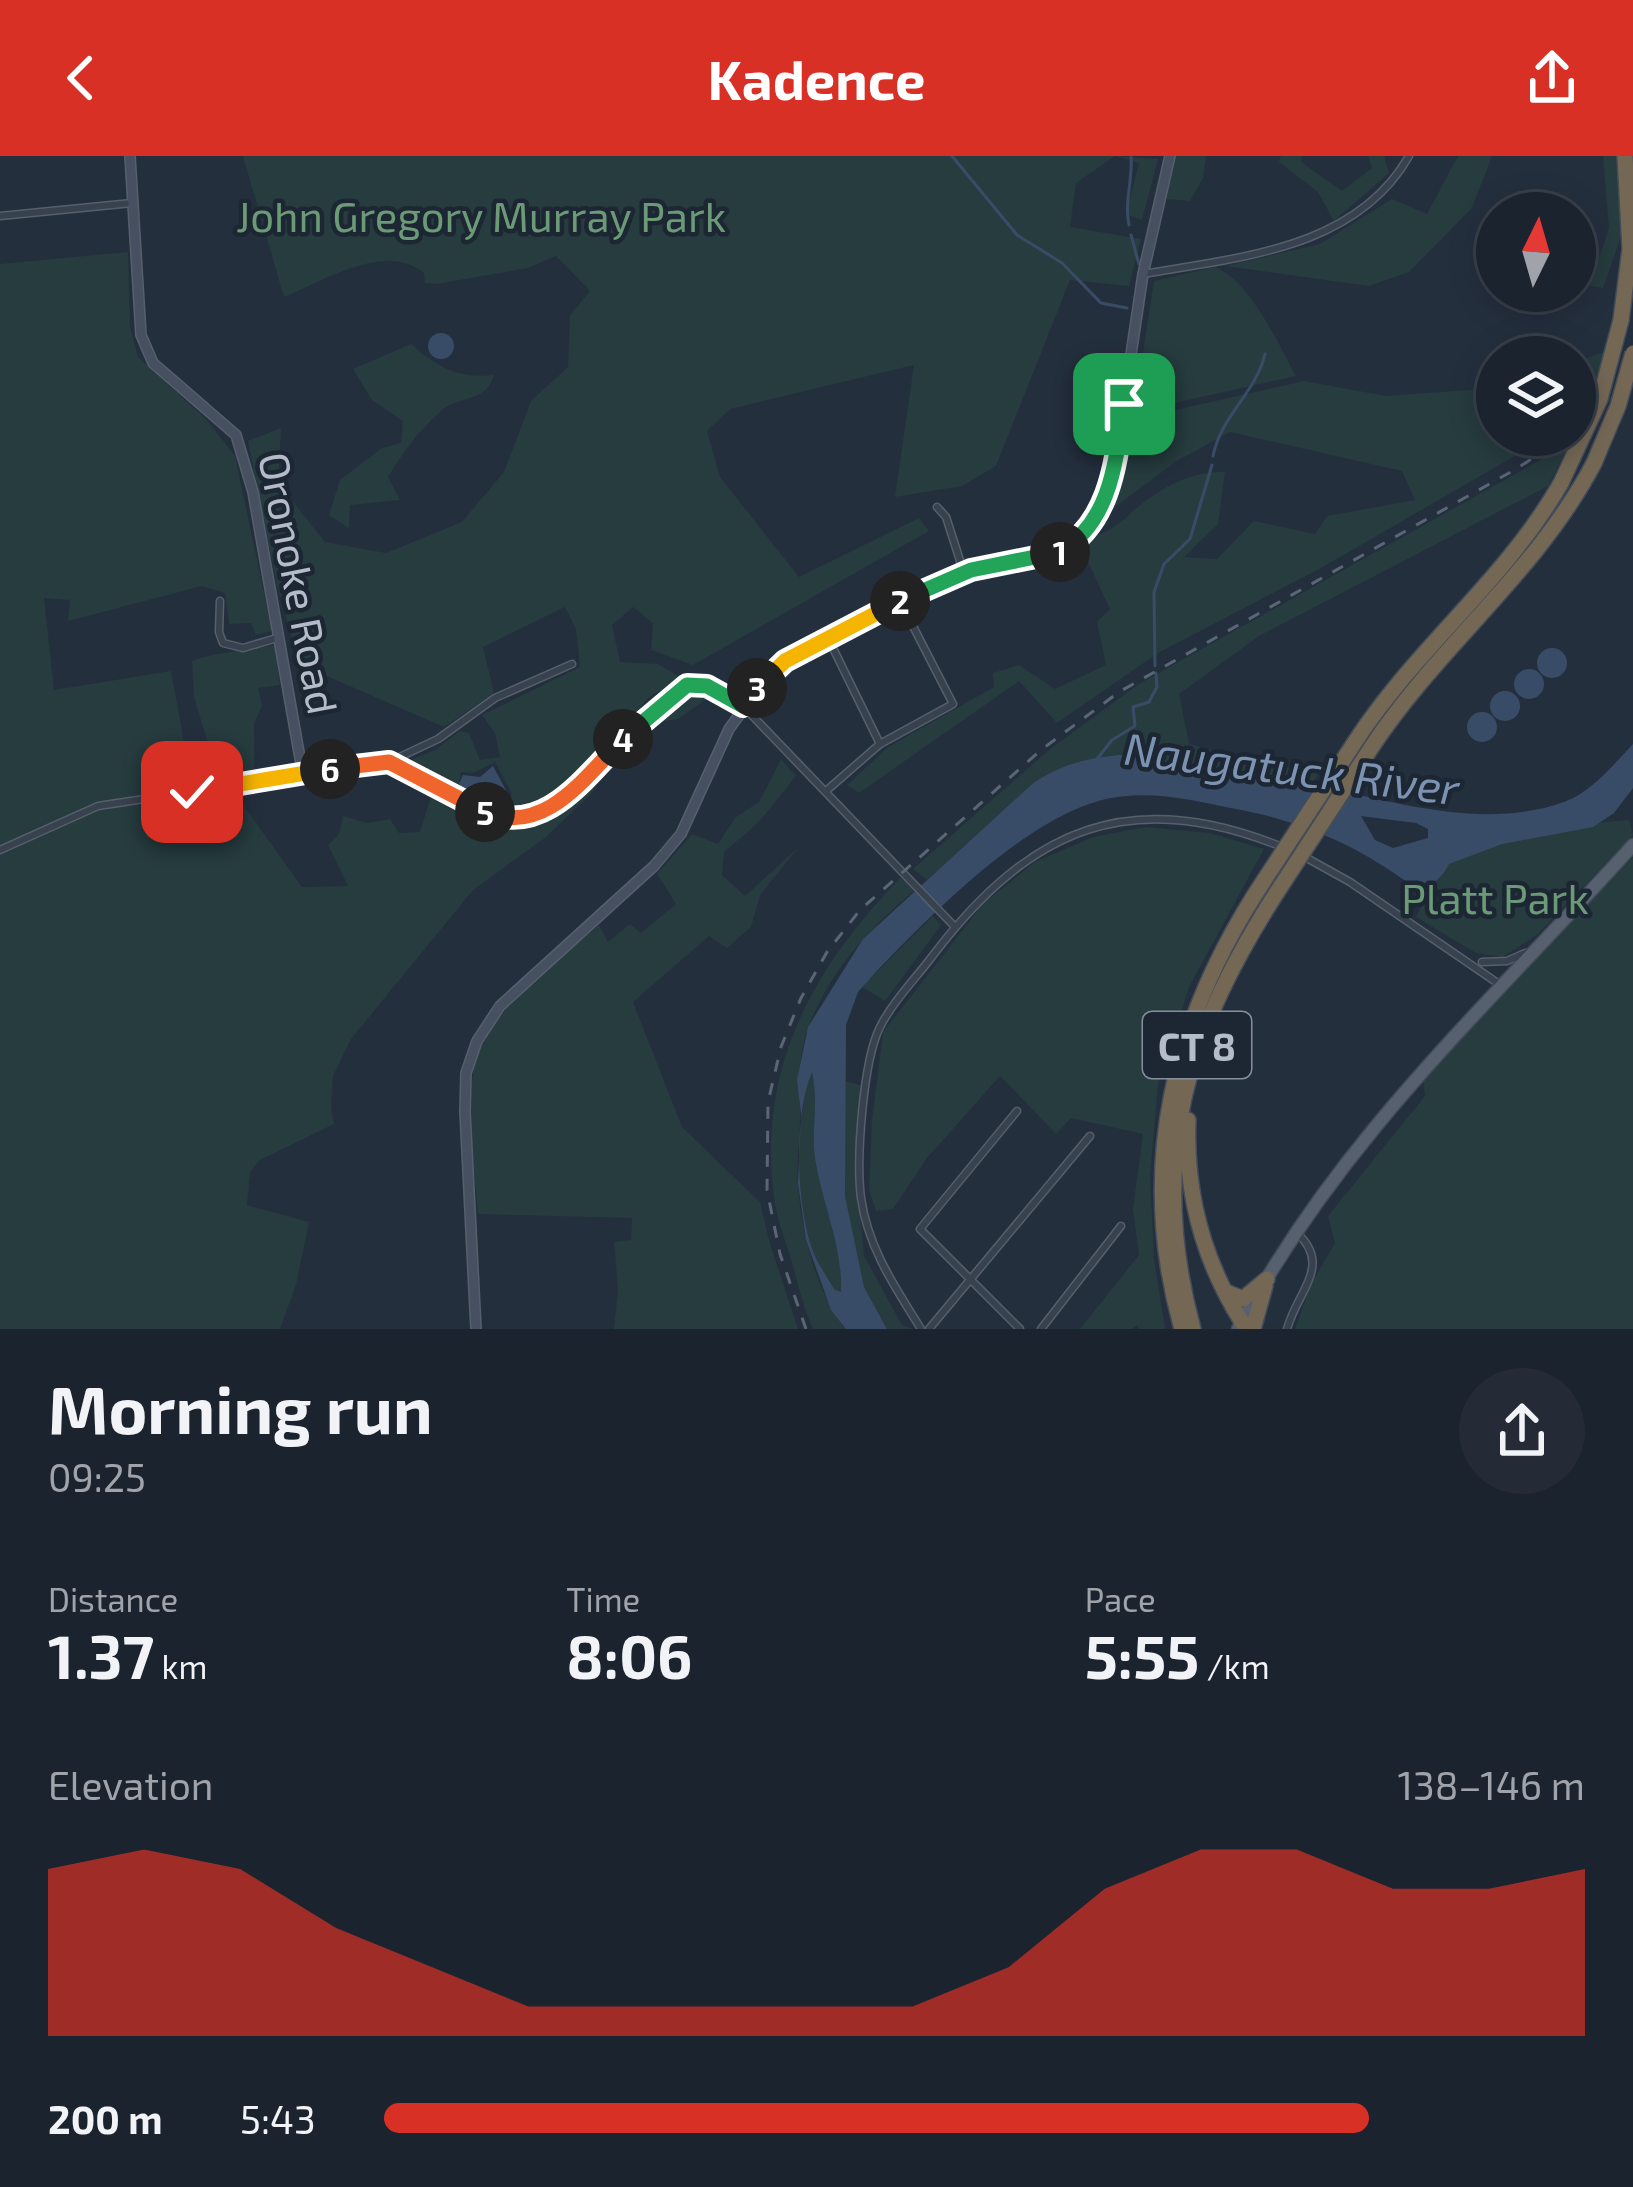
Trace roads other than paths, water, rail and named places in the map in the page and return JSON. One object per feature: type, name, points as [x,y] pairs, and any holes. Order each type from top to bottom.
[{"type":"highway","name":"CT 8","points":[[1193,1329],[1176,1243],[1174,1163],[1186,1083],[1220,987],[1405,673],[1525,538],[1561,483],[1600,399],[1621,320],[1630,249],[1625,156]]},
{"type":"highway","name":"CT 8","points":[[1182,1329],[1163,1224],[1164,1141],[1184,1039],[1215,962],[1264,879],[1363,745],[1540,548],[1594,463],[1633,353]]},
{"type":"highway","points":[[1220,987],[1195,1072],[1187,1135],[1194,1207],[1219,1280],[1244,1327]]},
{"type":"highway","points":[[1163,1224],[1172,1329]]},
{"type":"highway","points":[[1219,1280],[1230,1296],[1239,1299],[1254,1294],[1267,1280]]},
{"type":"highway","points":[[1244,1327],[1267,1280]]},
{"type":"main road","name":"Oronoke Road","points":[[130,156],[141,335],[153,363],[236,435],[253,492],[303,775]]},
{"type":"main road","points":[[476,1329],[466,1073],[477,1041],[500,1006],[654,866],[681,834],[743,706],[785,661],[964,573],[1055,554],[1093,525],[1116,455],[1143,274],[1170,156]]},
{"type":"main road","points":[[303,775],[370,761],[389,762],[494,816],[550,809],[569,796],[630,732],[693,683],[743,706]]},
{"type":"main road","points":[[1267,1280],[1305,1218],[1407,1085],[1633,845]]},
{"type":"street","points":[[1143,274],[1256,255],[1317,235],[1367,208],[1394,182],[1409,156]]},
{"type":"street","points":[[0,215],[132,203]]},
{"type":"street","points":[[937,507],[946,517],[964,573]]},
{"type":"street","points":[[220,601],[223,643],[243,649],[280,638]]},
{"type":"street","points":[[826,791],[880,744],[953,704],[900,601]]},
{"type":"street","points":[[829,640],[880,744]]},
{"type":"street","points":[[389,762],[438,739],[495,698],[572,664]]},
{"type":"street","points":[[743,706],[955,927]]},
{"type":"street","points":[[0,850],[98,806],[303,775]]},
{"type":"street","points":[[1090,1136],[925,1329],[885,1271],[866,1224],[860,1167],[867,1077],[882,1024],[955,927],[1002,878],[1049,845],[1109,824],[1181,818],[1227,827],[1295,852],[1350,882],[1476,969],[1507,981]]},
{"type":"street","points":[[1471,962],[1510,961],[1539,947]]},
{"type":"street","points":[[1482,962],[1507,981]]},
{"type":"street","points":[[1017,1111],[920,1229],[1020,1329]]},
{"type":"street","points":[[1040,1329],[1121,1226]]},
{"type":"street","points":[[1287,1329],[1315,1263],[1312,1247],[1296,1232]]},
{"type":"water","points":[[441,333],[454,346],[441,359],[428,346]]},
{"type":"water","points":[[1552,648],[1567,663],[1552,678],[1537,663]]},
{"type":"water","points":[[1529,669],[1544,684],[1529,699],[1514,684]]},
{"type":"water","points":[[1505,691],[1520,706],[1505,721],[1490,706]]},
{"type":"water","points":[[1482,712],[1497,727],[1482,742],[1467,727]]},
{"type":"water","points":[[1633,744],[1633,788],[1614,813],[1593,827],[1502,844],[1449,864],[1440,877],[1425,885],[1404,880],[1345,844],[1303,827],[1162,796],[1132,795],[1085,806],[1019,842],[954,895],[858,992],[846,1025],[845,1196],[864,1287],[887,1329],[846,1329],[831,1310],[806,1240],[798,1183],[799,1150],[809,1237],[834,1289],[841,1292],[839,1258],[815,1158],[812,1072],[800,1129],[797,1080],[808,1027],[863,939],[1032,784],[1074,764],[1120,755],[1279,778],[1433,810],[1499,814],[1574,797],[1593,785]],"holes":[[[1361,816],[1416,823],[1428,829],[1428,838],[1393,848],[1375,840]]]},
{"type":"water","points":[[493,766],[507,792],[487,807],[467,797],[459,784],[463,775],[480,777]]},
{"type":"waterway","points":[[952,156],[1017,235],[1062,263],[1101,303],[1127,308]]},
{"type":"waterway","points":[[1129,225],[1131,156]]},
{"type":"waterway","points":[[1131,235],[1139,264]]},
{"type":"waterway","points":[[1213,456],[1223,428],[1254,381],[1265,354]]},
{"type":"waterway","points":[[1155,666],[1154,592],[1164,564],[1190,539],[1212,465]]},
{"type":"waterway","name":"Naugatuck River","points":[[1097,759],[1112,740],[1135,726],[1133,707],[1149,702],[1157,687],[1156,673]]},
{"type":"railway","points":[[1596,413],[1633,381]]},
{"type":"railway","points":[[806,1329],[780,1254],[767,1190],[768,1102],[781,1047],[801,998],[827,952],[860,910],[1041,750],[1119,692],[1536,456]]},
{"type":"park label","name":"John Gregory Murray Park","points":[[481,215]]},
{"type":"park label","name":"Platt Park","points":[[1495,897]]}]
